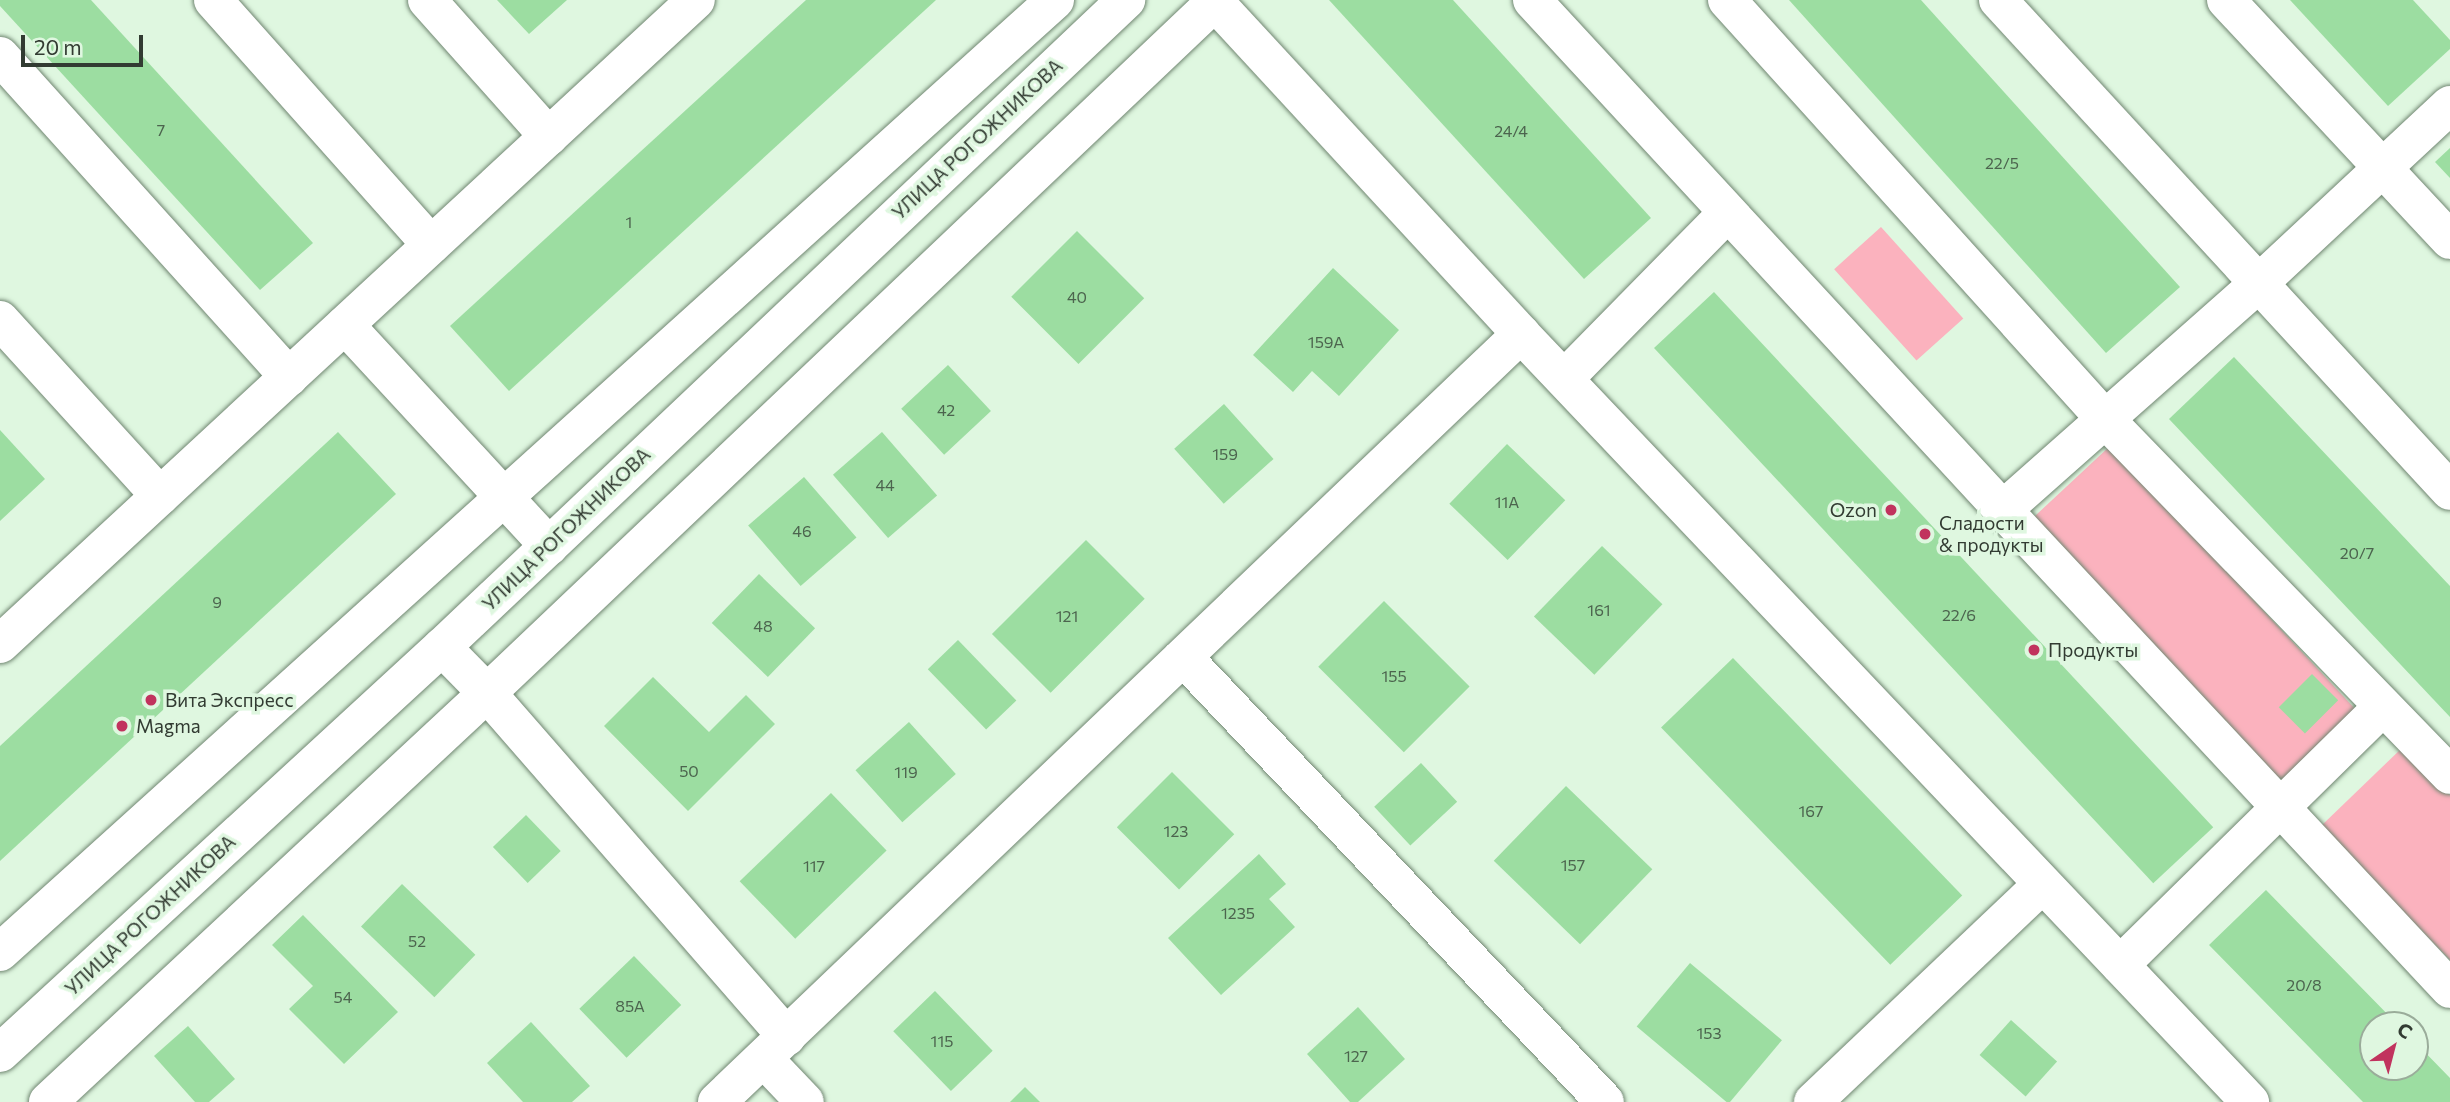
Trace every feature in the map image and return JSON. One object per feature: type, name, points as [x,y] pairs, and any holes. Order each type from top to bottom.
[{"type":"street","points":[[213,0],[431,245]]},
{"type":"street","points":[[427,0],[549,137]]},
{"type":"street","points":[[6,628],[160,496],[696,0]]},
{"type":"street","points":[[0,952],[1055,0]]},
{"type":"street","name":"УЛИЦА РОГОЖНИКОВА","points":[[0,1053],[442,647],[1126,0]]},
{"type":"street","points":[[1532,0],[2450,989]]},
{"type":"street","points":[[1727,0],[2106,420],[2450,775]]},
{"type":"street","points":[[1998,0],[2450,491]]},
{"type":"street","points":[[2225,0],[2450,240]]},
{"type":"street","points":[[48,1102],[487,693],[1214,1],[1521,334],[2250,1102]]},
{"type":"street","points":[[0,55],[289,377]]},
{"type":"street","points":[[2003,510],[2258,284],[2450,105]]},
{"type":"street","points":[[1565,378],[1727,213]]},
{"type":"street","points":[[0,320],[160,496]]},
{"type":"street","points":[[345,325],[549,546]]},
{"type":"street","points":[[717,1102],[1521,334]]},
{"type":"street","points":[[442,647],[487,693],[775,1048],[805,1102]]},
{"type":"street","points":[[1184,657],[1591,1097]]},
{"type":"street","points":[[2120,964],[2384,706]]},
{"type":"street","points":[[1813,1102],[2042,885]]},
{"type":"shaded area","points":[[1881,227],[1963,318],[1916,361],[1834,269]]},
{"type":"shaded area","points":[[2110,446],[2358,711],[2282,782],[2035,516]]},
{"type":"shaded area","points":[[2404,746],[2450,795],[2450,960],[2321,826]]},
{"type":"building","points":[[0,0],[91,0],[313,243],[260,290],[0,6]]},
{"type":"building","points":[[497,0],[567,0],[529,34]]},
{"type":"building","points":[[806,0],[936,0],[509,391],[450,326]]},
{"type":"building","points":[[1329,0],[1453,0],[1651,218],[1584,279]]},
{"type":"building","points":[[1789,0],[1921,0],[2180,287],[2106,353]]},
{"type":"building","points":[[2290,0],[2413,0],[2450,40],[2450,49],[2388,106]]},
{"type":"building","points":[[2450,148],[2450,178],[2435,162]]},
{"type":"building","points":[[1077,231],[1144,298],[1078,364],[1011,297]]},
{"type":"building","points":[[1333,268],[1399,330],[1339,396],[1312,371],[1293,392],[1253,355]]},
{"type":"building","points":[[1714,292],[2213,827],[2153,883],[1654,348]]},
{"type":"building","points":[[2234,357],[2450,586],[2450,717],[2169,419]]},
{"type":"building","points":[[948,365],[991,411],[944,455],[901,409]]},
{"type":"building","points":[[1224,404],[1274,459],[1224,504],[1174,449]]},
{"type":"building","points":[[0,430],[45,479],[0,521]]},
{"type":"building","points":[[338,432],[396,494],[0,861],[0,746]]},
{"type":"building","points":[[882,432],[937,495],[888,538],[833,475]]},
{"type":"building","points":[[1507,444],[1565,500],[1508,560],[1449,504]]},
{"type":"building","points":[[804,477],[856,537],[801,586],[748,526]]},
{"type":"building","points":[[1086,540],[1145,599],[1051,693],[992,634]]},
{"type":"building","points":[[1602,546],[1662,604],[1594,675],[1534,616]]},
{"type":"building","points":[[759,574],[815,628],[768,677],[712,623]]},
{"type":"building","points":[[1384,601],[1470,687],[1404,752],[1318,667]]},
{"type":"building","points":[[958,640],[1016,700],[986,730],[928,669]]},
{"type":"building","points":[[1733,658],[1962,895],[1890,965],[1661,727]]},
{"type":"building","points":[[2312,674],[2338,700],[2305,733],[2279,707]]},
{"type":"building","points":[[653,677],[709,732],[746,695],[775,724],[688,811],[604,726]]},
{"type":"building","points":[[909,722],[956,774],[902,822],[855,770]]},
{"type":"building","points":[[1421,763],[1457,802],[1410,845],[1374,807]]},
{"type":"building","points":[[1172,772],[1234,834],[1179,889],[1117,827]]},
{"type":"building","points":[[1566,786],[1652,869],[1580,944],[1494,861]]},
{"type":"building","points":[[831,793],[887,851],[795,939],[740,881]]},
{"type":"building","points":[[526,815],[561,851],[528,883],[493,847]]},
{"type":"building","points":[[1259,854],[1286,884],[1269,899],[1295,927],[1221,995],[1168,938]]},
{"type":"building","points":[[402,884],[475,955],[434,997],[361,926]]},
{"type":"building","points":[[2266,890],[2384,1011],[2359,1011],[2359,1081],[2429,1081],[2429,1056],[2450,1078],[2450,1102],[2363,1102],[2209,945]]},
{"type":"building","points":[[303,915],[398,1012],[344,1064],[289,1009],[313,986],[272,945]]},
{"type":"building","points":[[634,956],[681,1005],[627,1058],[579,1009]]},
{"type":"building","points":[[1690,963],[1782,1040],[1730,1102],[1727,1102],[1637,1027]]},
{"type":"building","points":[[935,991],[993,1051],[951,1091],[893,1031]]},
{"type":"building","points":[[1358,1007],[1405,1059],[1358,1102],[1350,1102],[1307,1054]]},
{"type":"building","points":[[2011,1020],[2057,1061],[2026,1096],[1980,1055]]},
{"type":"building","points":[[531,1022],[590,1086],[572,1102],[523,1102],[487,1063]]},
{"type":"building","points":[[188,1026],[235,1079],[209,1102],[195,1102],[154,1056]]},
{"type":"building","points":[[1025,1087],[1040,1102],[1010,1102]]},
{"type":"place","name":"Ozon","points":[[1891,510]]},
{"type":"place","name":"Сладости & продукты","points":[[1925,534]]},
{"type":"place","name":"Продукты","points":[[2034,650]]},
{"type":"place","name":"Вита Экспресс","points":[[151,700]]},
{"type":"place","name":"Magma","points":[[122,726]]}]
